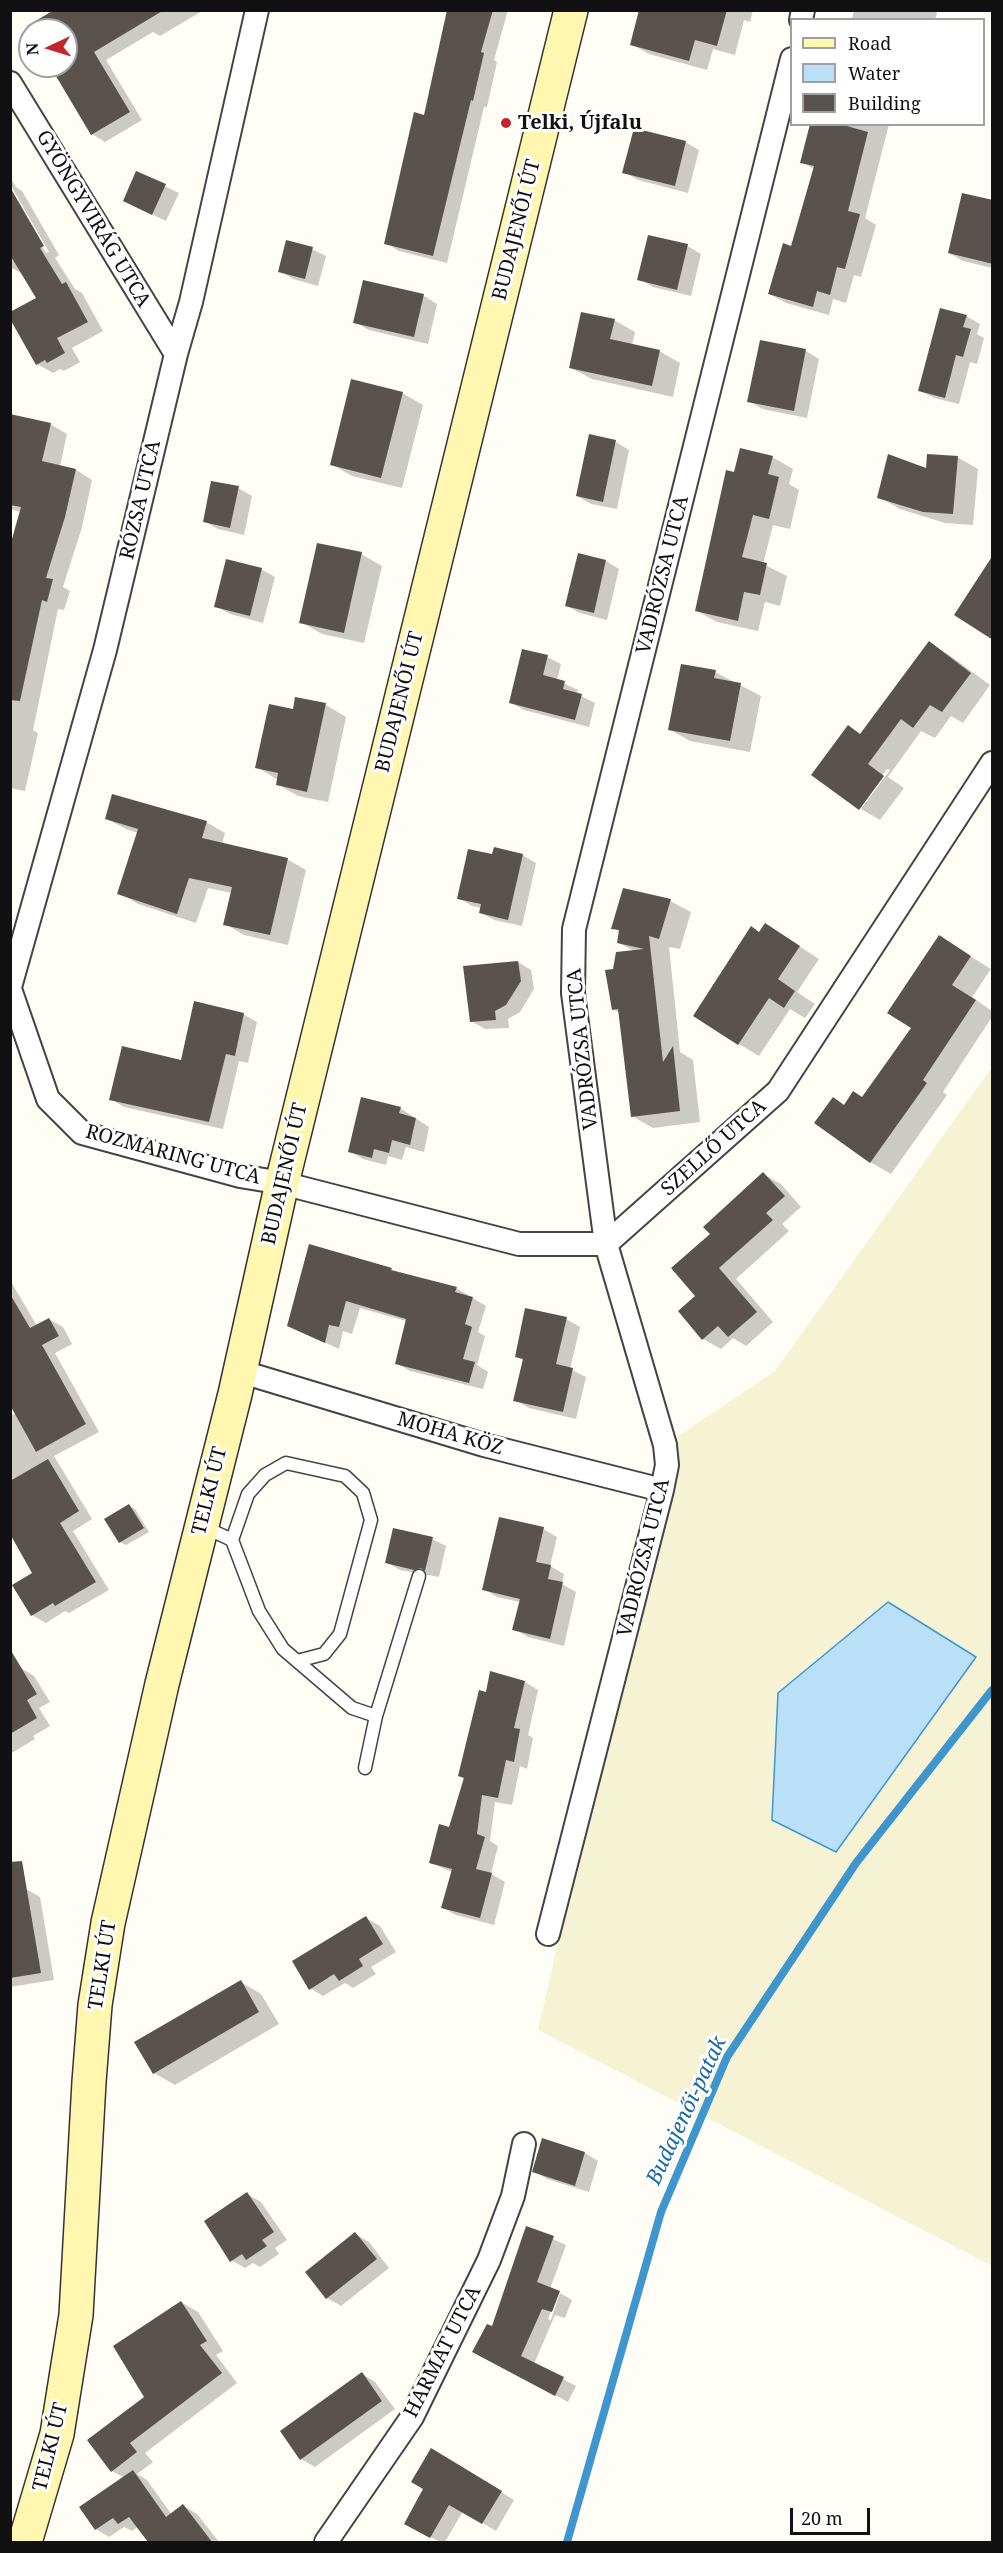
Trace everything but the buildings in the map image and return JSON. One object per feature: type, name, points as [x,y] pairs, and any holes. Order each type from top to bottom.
[{"type":"main road","name":"BUDAJENŐI ÚT","points":[[237,1383],[282,1183],[571,10]]},
{"type":"main road","name":"TELKI ÚT","points":[[26,2542],[57,2434],[76,2315],[95,2005],[108,1923],[201,1525],[237,1383]]},
{"type":"street","name":"RÓZSA UTCA","points":[[10,988],[105,650],[176,354],[191,302],[257,10]]},
{"type":"street","name":"VADRÓZSA UTCA","points":[[548,1934],[667,1465],[665,1445],[606,1244],[573,993],[574,929],[790,67]]},
{"type":"street","name":"GYÖNGYVIRÁG UTCA","points":[[10,83],[176,354]]},
{"type":"street","name":"SZELLŐ UTCA","points":[[606,1244],[778,1091],[993,763]]},
{"type":"street","name":"ROZMARING UTCA","points":[[10,988],[48,1099],[82,1133],[240,1176],[282,1183]]},
{"type":"street","points":[[282,1183],[519,1245],[606,1244]]},
{"type":"street","name":"MOHA KÖZ","points":[[237,1383],[662,1490]]},
{"type":"street","name":"HARMAT UTCA","points":[[326,2542],[412,2417],[489,2260],[513,2196],[524,2144]]},
{"type":"lane","points":[[297,1661],[324,1654],[340,1635],[371,1520],[363,1493],[345,1476],[286,1464],[265,1474],[248,1494],[232,1539],[259,1611],[283,1649],[297,1661],[352,1708],[376,1716]]},
{"type":"lane","points":[[201,1525],[232,1539]]},
{"type":"lane","points":[[365,1768],[376,1716],[419,1576]]},
{"type":"shaded area","points":[[992,1067],[992,2266],[538,2030],[662,1490],[665,1445],[775,1371]]},
{"type":"water","points":[[888,1602],[976,1657],[836,1852],[772,1820],[778,1693]]},
{"type":"waterway","name":"Budajenői-patak","points":[[567,2542],[661,2212],[727,2057],[856,1863],[992,1690]]},
{"type":"place","name":"Telki, Újfalu","points":[[506,123]]}]
